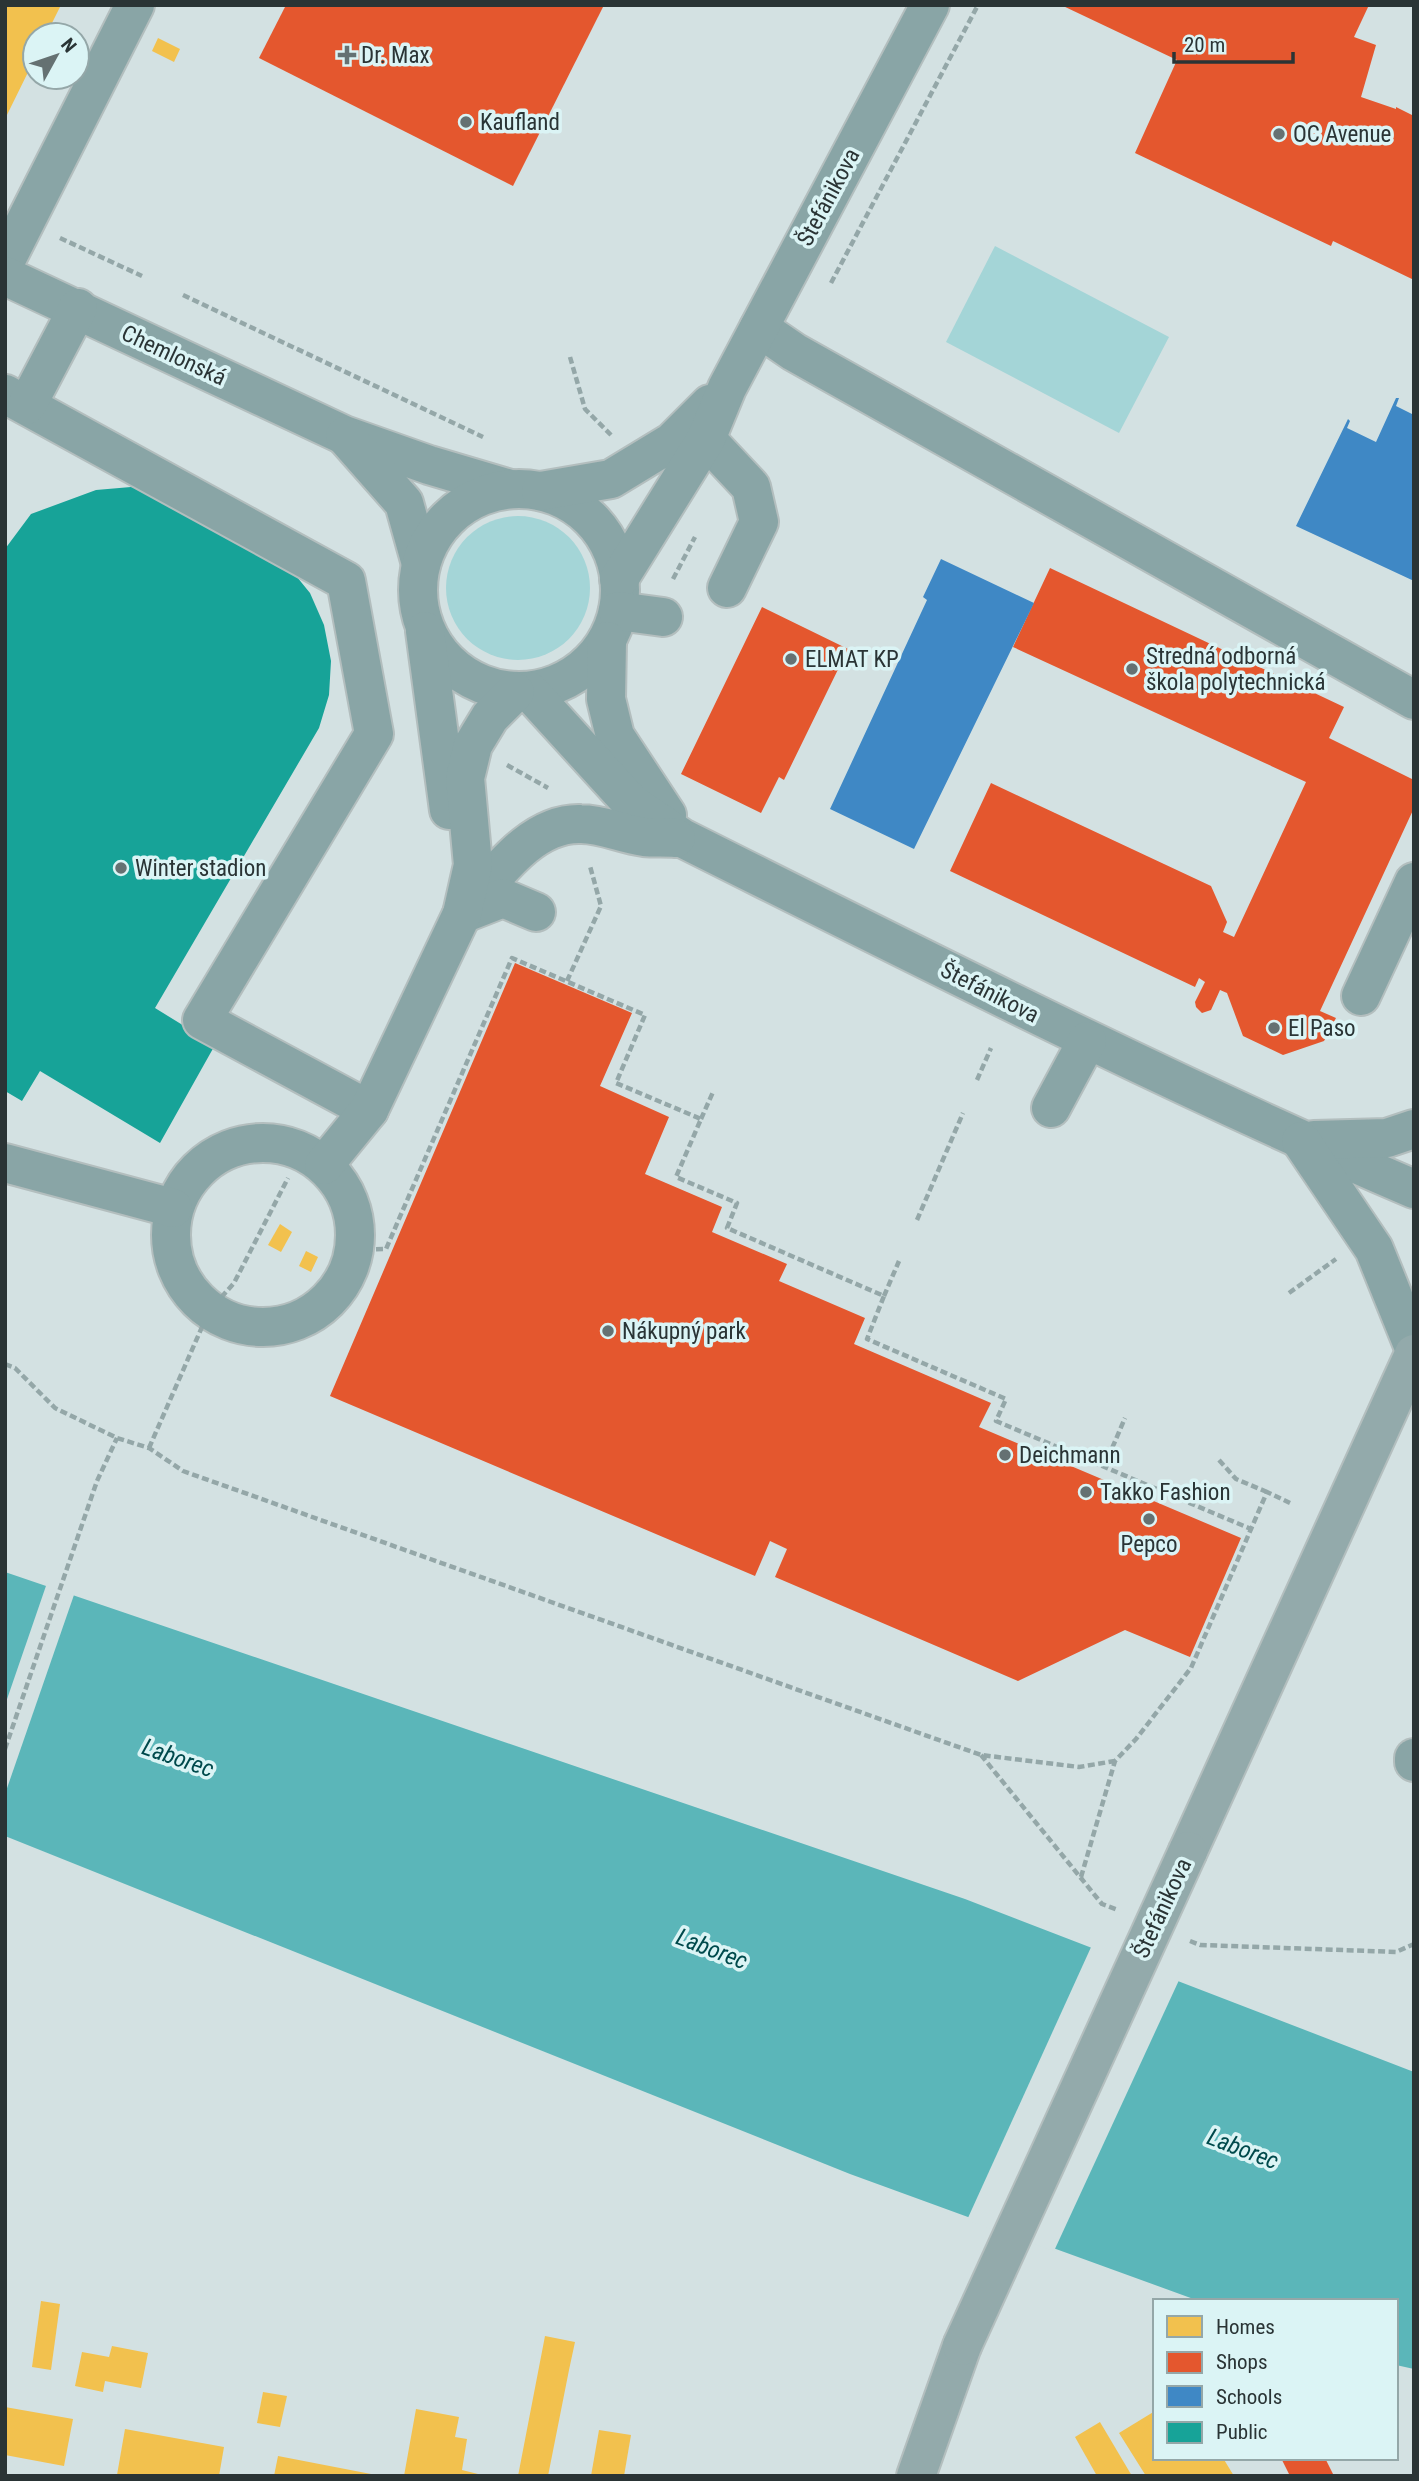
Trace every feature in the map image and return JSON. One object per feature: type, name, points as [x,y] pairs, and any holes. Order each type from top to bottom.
[{"type":"main road","name":"Štefánikova","points":[[916,2472],[962,2346],[1414,1354]]},
{"type":"street","points":[[5,262],[135,5]]},
{"type":"street","name":"Štefánikova","points":[[615,610],[706,439],[727,388],[930,5]]},
{"type":"street","name":"Chemlonská","points":[[5,276],[344,435],[429,465],[526,490]]},
{"type":"street","points":[[78,308],[16,399],[346,581],[374,734],[202,1020],[369,1110]]},
{"type":"street","points":[[759,328],[794,352],[1414,700]]},
{"type":"street","name":"Štefánikova","points":[[526,490],[611,479],[672,442],[727,388]]},
{"type":"street","name":"Chemlonská","points":[[344,435],[404,503],[421,564]]},
{"type":"street","points":[[706,439],[751,487],[759,522],[727,588]]},
{"type":"street","points":[[462,914],[425,628],[417,597],[421,564],[434,533],[454,511],[481,495],[526,490],[569,502],[593,521],[611,548],[615,610],[606,699],[615,736],[682,838]]},
{"type":"street","points":[[615,610],[663,617]]},
{"type":"street","points":[[425,628],[442,657],[468,678],[499,690],[522,692],[559,683],[586,666],[615,610]]},
{"type":"street","points":[[324,1165],[369,1110],[462,914],[473,866],[465,778],[473,745],[490,717],[522,692]]},
{"type":"street","name":"Štefánikova","points":[[522,692],[632,804],[682,838],[1087,1041],[1301,1141],[1414,1189]]},
{"type":"street","points":[[462,914],[525,845],[550,829],[578,823],[643,837],[682,838]]},
{"type":"street","points":[[1361,996],[1414,882]]},
{"type":"street","points":[[462,914],[503,898],[536,912]]},
{"type":"street","points":[[1051,1108],[1087,1041]]},
{"type":"street","points":[[1301,1141],[1387,1138],[1414,1129]]},
{"type":"street","points":[[1301,1141],[1374,1250],[1414,1348]]},
{"type":"street","points":[[250,1142],[276,1143],[302,1151],[324,1165],[344,1189],[355,1219],[355,1250],[344,1280],[325,1304],[299,1321],[268,1328],[237,1324],[209,1311],[187,1289],[173,1260],[170,1234],[173,1208],[185,1184],[202,1164],[224,1150],[250,1142]]},
{"type":"street","points":[[5,1163],[173,1208]]},
{"type":"path","points":[[26,222],[142,276]]},
{"type":"path","points":[[183,295],[493,441]]},
{"type":"path","points":[[570,357],[585,410],[620,444]]},
{"type":"path","points":[[506,764],[558,794]]},
{"type":"path","points":[[567,982],[601,906],[587,855]]},
{"type":"path","points":[[355,1250],[386,1249],[512,958],[645,1016],[616,1083],[701,1119]]},
{"type":"path","points":[[977,1080],[992,1048]]},
{"type":"path","points":[[713,1092],[676,1177],[737,1203],[727,1228],[884,1296]]},
{"type":"path","points":[[917,1220],[963,1113]]},
{"type":"path","points":[[1289,1293],[1339,1258]]},
{"type":"path","points":[[899,1261],[866,1339],[1006,1399],[996,1421],[1251,1530]]},
{"type":"path","points":[[5,1364],[15,1368],[55,1408],[117,1438],[149,1448],[183,1471],[981,1755],[1079,1767],[1115,1761]]},
{"type":"path","points":[[1104,1467],[1125,1418]]},
{"type":"path","points":[[5,1749],[97,1481],[117,1438]]},
{"type":"path","points":[[1219,1460],[1236,1479],[1290,1503]]},
{"type":"path","points":[[1081,1878],[1115,1761],[1136,1739],[1191,1668],[1268,1492]]},
{"type":"path","points":[[1396,1952],[1414,1944]]},
{"type":"shaded area","points":[[995,246],[1169,337],[1119,433],[946,342]]},
{"type":"shaded area","points":[[518,516],[546,521],[569,537],[585,560],[590,588],[585,616],[569,639],[546,655],[518,660],[490,655],[467,639],[451,616],[446,588],[451,560],[467,537],[490,521]]},
{"type":"water","name":"Laborec","points":[[5,1572],[965,1899],[1414,2072],[1414,2369],[1398,2365],[1398,2299],[1194,2299],[850,2174],[5,1836]]},
{"type":"pier","points":[[47,1583],[75,1592],[5,1794],[5,1705]]},
{"type":"pier","points":[[1092,1945],[1180,1978],[1054,2251],[967,2220]]},
{"type":"building: Homes","points":[[5,5],[61,5],[53,21],[21,21],[21,86],[5,119]]},
{"type":"building: Homes","points":[[158,38],[180,49],[174,62],[152,51]]},
{"type":"building: Homes","points":[[280,1224],[292,1232],[281,1252],[268,1245]]},
{"type":"building: Homes","points":[[306,1251],[318,1257],[311,1272],[299,1266]]},
{"type":"building: Homes","points":[[41,2301],[60,2304],[51,2370],[32,2367]]},
{"type":"building: Homes","points":[[545,2336],[575,2342],[548,2476],[518,2476]]},
{"type":"building: Homes","points":[[112,2346],[148,2353],[141,2388],[105,2381],[103,2392],[75,2386],[82,2352],[109,2357]]},
{"type":"building: Homes","points":[[263,2392],[287,2396],[280,2427],[257,2423]]},
{"type":"building: Homes","points":[[5,2407],[73,2419],[64,2466],[5,2455]]},
{"type":"building: Homes","points":[[416,2409],[459,2417],[455,2437],[467,2439],[462,2470],[486,2476],[404,2476]]},
{"type":"building: Homes","points":[[1153,2412],[1153,2460],[1224,2460],[1234,2476],[1146,2476],[1119,2433]]},
{"type":"building: Homes","points":[[1100,2422],[1132,2476],[1097,2476],[1075,2437]]},
{"type":"building: Homes","points":[[125,2429],[224,2447],[219,2476],[117,2475]]},
{"type":"building: Homes","points":[[599,2430],[631,2435],[624,2476],[591,2476]]},
{"type":"building: Homes","points":[[278,2456],[371,2474],[274,2476]]},
{"type":"building: Shops","name":"Kaufland","points":[[286,5],[604,5],[513,186],[259,58]]},
{"type":"building: Shops","name":"OC Avenue","points":[[1061,5],[1369,5],[1354,37],[1376,45],[1361,97],[1396,107],[1414,116],[1414,280],[1333,241],[1331,246],[1135,153],[1177,60]]},
{"type":"building: Shops","points":[[1050,568],[1344,707],[1329,738],[1414,780],[1414,808],[1320,1011],[1336,1018],[1324,1041],[1283,1055],[1243,1036],[1227,993],[1220,990],[1211,1010],[1202,1013],[1195,1002],[1205,982],[1199,978],[1195,987],[950,871],[991,783],[1211,886],[1227,922],[1223,932],[1234,937],[1306,782],[1013,647]]},
{"type":"building: Shops","points":[[762,607],[848,649],[784,780],[779,777],[761,813],[681,774]]},
{"type":"building: Shops","name":"Nákupný park","points":[[515,963],[632,1013],[600,1086],[669,1117],[645,1174],[722,1207],[712,1232],[787,1264],[779,1281],[865,1318],[854,1344],[991,1403],[979,1427],[1241,1538],[1190,1657],[1125,1630],[1018,1681],[775,1577],[787,1549],[770,1541],[755,1576],[330,1396]]},
{"type":"building: Shops","points":[[1282,2460],[1326,2460],[1334,2476],[1290,2476]]},
{"type":"building: Schools","points":[[1396,398],[1399,398],[1396,406],[1414,415],[1414,581],[1296,526],[1348,419],[1350,421],[1347,428],[1376,442]]},
{"type":"building: Schools","points":[[941,559],[1034,603],[914,849],[830,809],[927,600],[923,597]]},
{"type":"building: Public","name":"Winter stadion","points":[[131,487],[165,493],[288,566],[310,593],[324,625],[331,661],[329,695],[319,728],[155,1008],[215,1045],[160,1143],[40,1071],[22,1101],[5,1091],[5,549],[31,514],[96,490]]},
{"type":"place","name":"Dr. Max","points":[[347,55]]},
{"type":"place","name":"Kaufland","points":[[466,122]]},
{"type":"place","name":"OC Avenue","points":[[1279,134]]},
{"type":"place","name":"ELMAT KP","points":[[791,659]]},
{"type":"place","name":"Stredná odborná škola polytechnická","points":[[1132,669]]},
{"type":"place","name":"Winter stadion","points":[[121,868]]},
{"type":"place","name":"El Paso","points":[[1274,1028]]},
{"type":"place","name":"Nákupný park","points":[[608,1331]]},
{"type":"place","name":"Deichmann","points":[[1005,1455]]},
{"type":"place","name":"Takko Fashion","points":[[1086,1492]]},
{"type":"place","name":"Pepco","points":[[1149,1519]]}]
